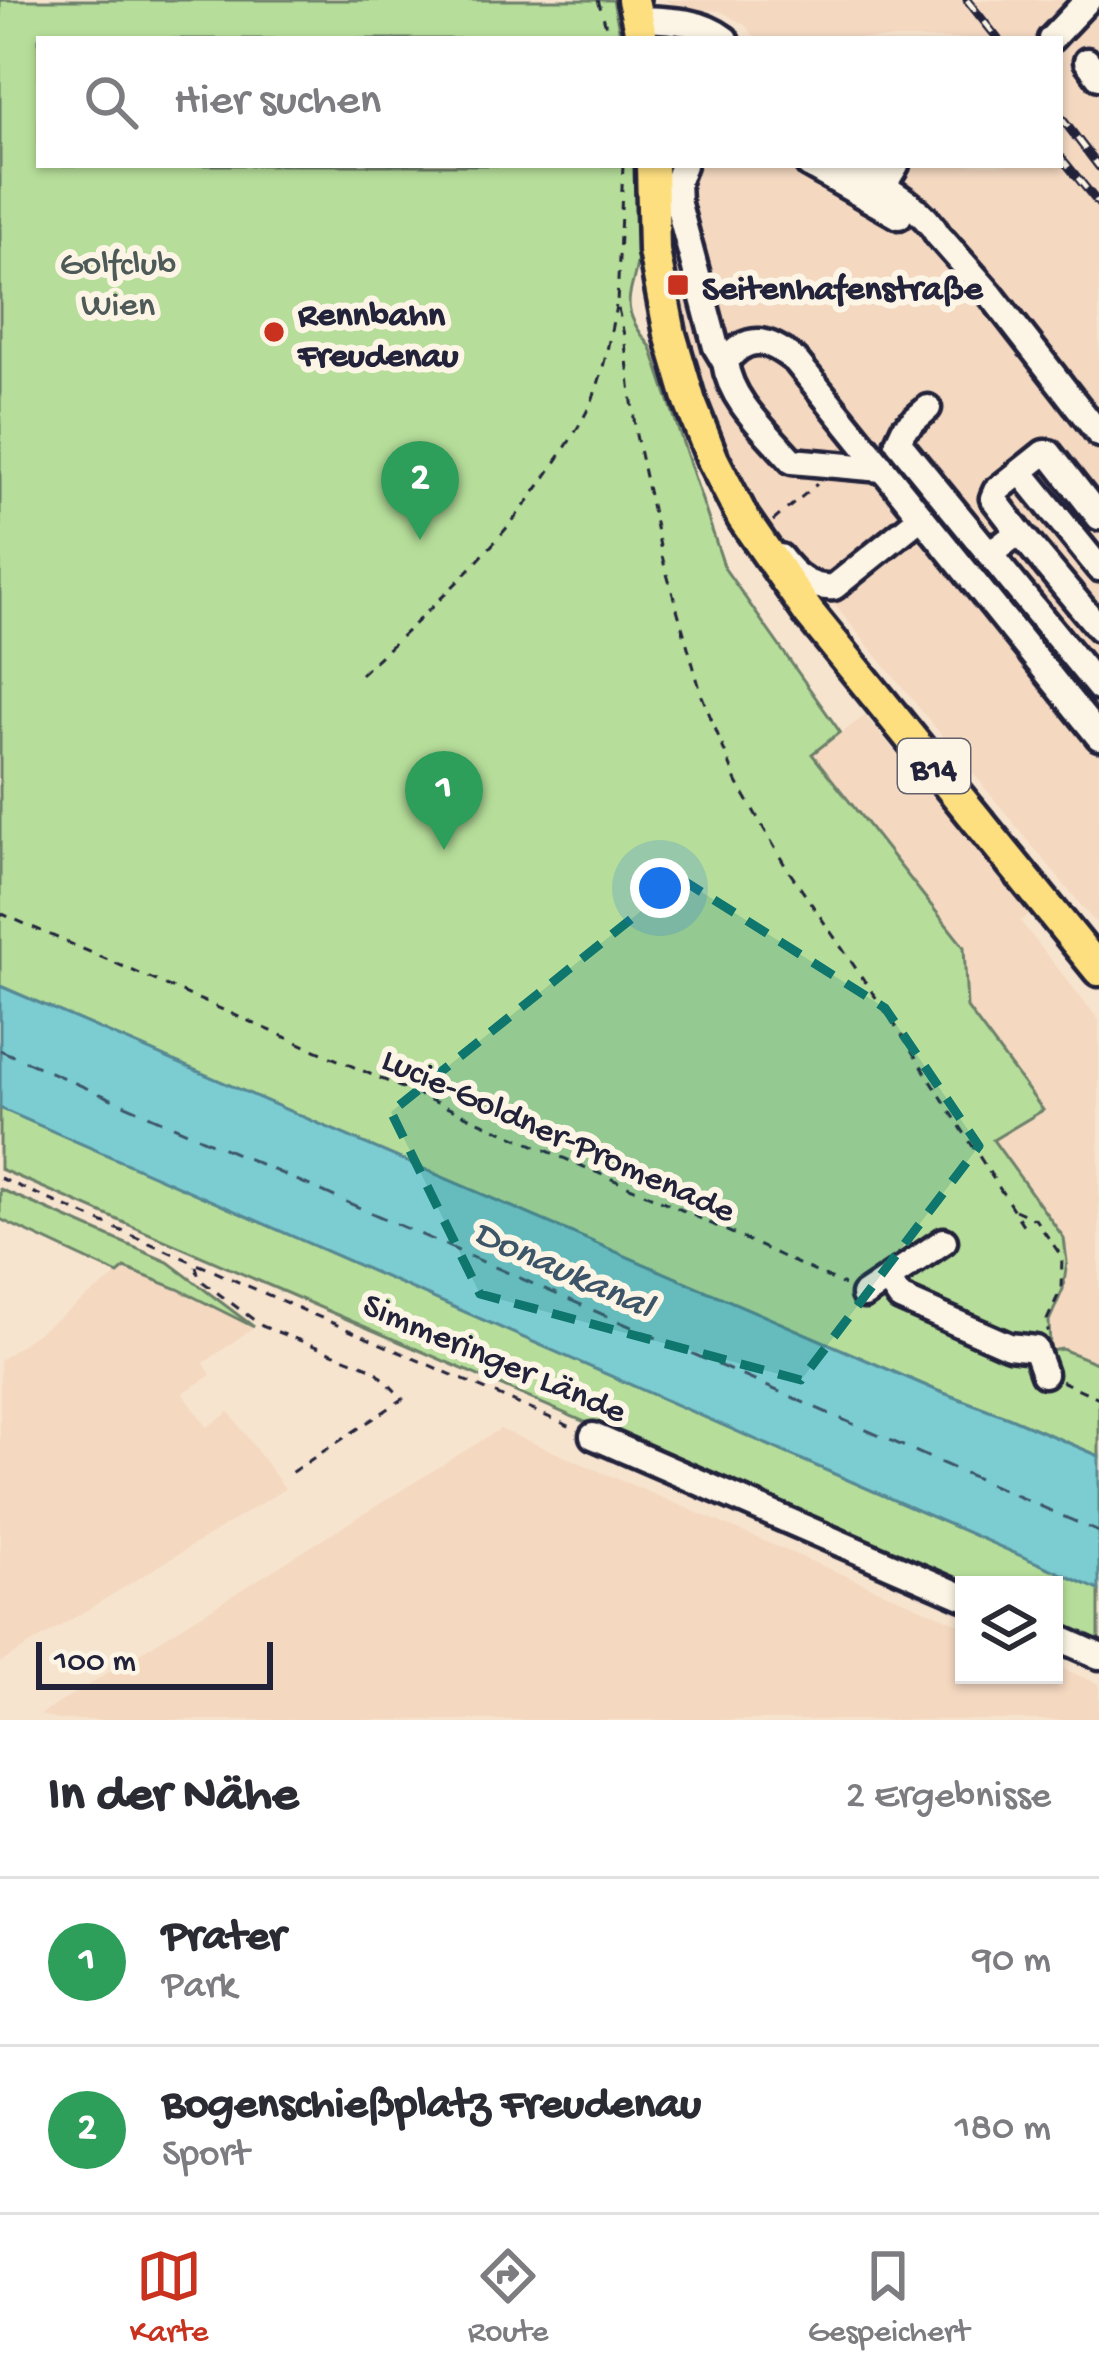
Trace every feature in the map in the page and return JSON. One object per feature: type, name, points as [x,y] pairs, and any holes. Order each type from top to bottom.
[{"type":"main road","name":"B14","points":[[652,168],[654,251],[670,334],[690,402],[729,493],[809,613],[1099,970]]},
{"type":"lane","points":[[1054,36],[1088,0]]},
{"type":"lane","points":[[638,19],[694,24],[721,36]]},
{"type":"lane","points":[[682,168],[678,204],[716,347],[741,402],[792,461],[882,469]]},
{"type":"lane","points":[[814,168],[938,235]]},
{"type":"lane","points":[[852,168],[932,223],[1099,434]]},
{"type":"lane","points":[[882,188],[894,168]]},
{"type":"lane","points":[[725,362],[735,348],[763,341],[796,361],[1099,737]]},
{"type":"lane","points":[[928,408],[898,442],[1099,688]]},
{"type":"lane","points":[[1099,517],[1049,453],[993,498],[1099,628]]},
{"type":"lane","points":[[1021,472],[1099,568]]},
{"type":"lane","points":[[729,493],[789,569],[817,589],[834,587],[921,518]]},
{"type":"lane","points":[[990,554],[1019,532]]},
{"type":"lane","points":[[864,1295],[944,1240]]},
{"type":"lane","points":[[888,1280],[900,1298],[1009,1346],[1035,1348],[1044,1374]]},
{"type":"lane","name":"Simmeringer Lände","points":[[593,1436],[955,1594]]},
{"type":"lane","points":[[1063,1640],[1099,1656]]},
{"type":"path","points":[[598,0],[609,36]]},
{"type":"path","points":[[361,674],[479,562],[523,511],[589,406],[602,372],[616,304],[623,168]]},
{"type":"path","points":[[616,304],[636,435],[663,560],[702,696],[737,782],[786,867],[899,1031],[1025,1228]]},
{"type":"path","points":[[767,526],[839,465]]},
{"type":"path","name":"Lucie-Goldner-Promenade","points":[[0,913],[660,1200],[864,1295]]},
{"type":"path","name":"Simmeringer Lände","points":[[0,1178],[593,1436]]},
{"type":"path","points":[[1013,1209],[1035,1220],[1062,1257],[1060,1289],[1047,1320],[1048,1338]]},
{"type":"path","points":[[196,1264],[199,1279],[262,1326],[374,1369],[403,1399],[286,1476]]},
{"type":"path","points":[[1044,1374],[1099,1398]]},
{"type":"highlighted area","points":[[681,879],[885,1008],[979,1146],[801,1380],[480,1294],[391,1112]]},
{"type":"shaded area","points":[[665,0],[1099,0],[1099,927],[752,499],[714,416],[694,356],[677,286],[668,200],[670,168],[1063,168],[1063,36],[754,36],[745,25],[720,11],[676,6]]},
{"type":"shaded area","points":[[865,716],[1032,913],[1020,921],[1099,1020],[1099,1364],[1062,1349],[1050,1353],[1049,1321],[1063,1289],[1067,1263],[1064,1239],[992,1139],[1042,1109],[967,1008],[964,947],[812,754]]},
{"type":"shaded area","points":[[125,1267],[254,1327],[204,1363],[211,1375],[183,1393],[207,1427],[229,1412],[285,1489],[0,1663],[0,1360]]},
{"type":"shaded area","points":[[500,1429],[955,1622],[955,1684],[1063,1684],[1063,1669],[1099,1684],[1099,1720],[58,1720],[40,1715]]},
{"type":"green space","name":"Golfclub Wien","points":[[0,0],[613,0],[620,36],[36,36],[36,168],[637,168],[640,240],[630,309],[651,347],[725,569],[840,732],[812,754],[964,947],[967,1008],[1043,1110],[993,1140],[1064,1238],[1067,1262],[1063,1289],[1049,1321],[1050,1351],[1062,1349],[1099,1364],[1099,1456],[938,1391],[0,986]]},
{"type":"green space","points":[[0,1108],[1099,1590],[1099,1644],[1063,1629],[1063,1576],[955,1576],[955,1582],[0,1169]]},
{"type":"green space","points":[[0,1189],[168,1262],[254,1327],[178,1289],[125,1268],[118,1274],[0,1219]]},
{"type":"water","name":"Donaukanal","points":[[0,986],[1099,1456],[1099,1590],[0,1108]]},
{"type":"ferry route","points":[[0,1050],[1099,1532]]},
{"type":"railway","points":[[967,0],[996,36]]},
{"type":"railway","points":[[1063,120],[1099,167]]},
{"type":"railway","points":[[1063,160],[1099,204]]},
{"type":"place","name":"Seitenhafenstraße","points":[[678,285]]},
{"type":"place","name":"Rennbahn Freudenau","points":[[274,332]]},
{"type":"place","name":"Bogenschießplatz Freudenau","points":[[420,540]]},
{"type":"place","name":"Prater","points":[[444,850]]}]
